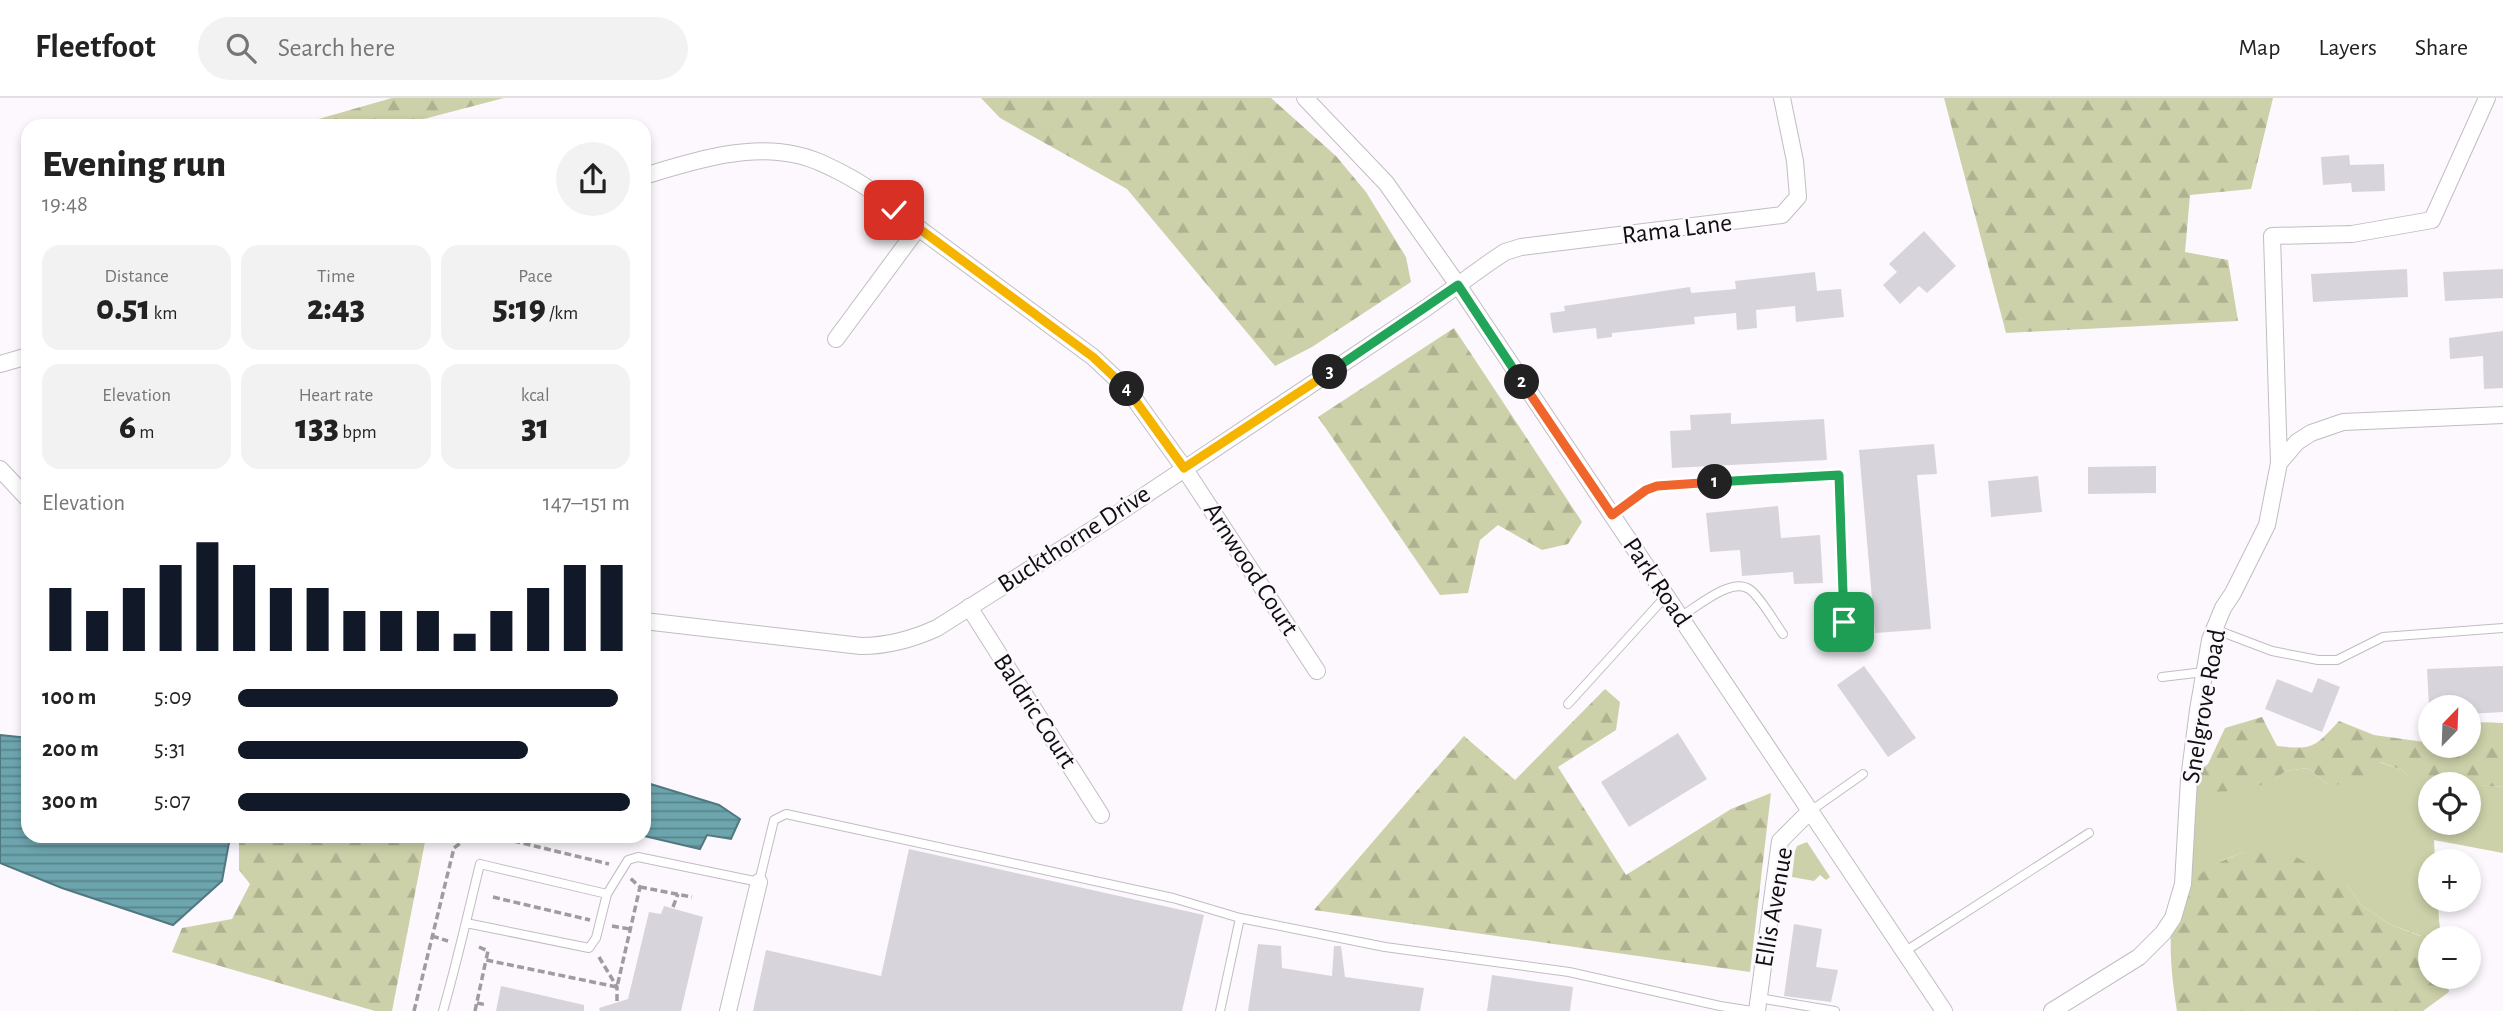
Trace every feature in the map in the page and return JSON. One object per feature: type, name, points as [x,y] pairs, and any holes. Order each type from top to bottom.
[{"type":"street","name":"Park Road","points":[[1305,98],[1387,183],[1809,811],[1835,845],[1944,1011]]},
{"type":"street","name":"Rama Lane","points":[[1458,285],[1489,261],[1521,247],[1783,215],[1798,197],[1795,161],[1783,98]]},
{"type":"street","name":"Snelgrove Road","points":[[2052,1011],[2139,957],[2164,933],[2173,918],[2183,884],[2189,779],[2204,673],[2214,629],[2267,525],[2279,463],[2272,236],[2352,234],[2432,220],[2487,98]]},
{"type":"street","name":"Arnwood Court","points":[[651,174],[738,153],[766,151],[796,154],[825,164],[883,197],[894,210],[1106,368],[1128,390],[1184,468],[1317,671]]},
{"type":"street","points":[[836,339],[918,228]]},
{"type":"street","name":"Buckthorne Drive","points":[[651,622],[861,646],[879,646],[919,636],[1117,514],[1458,285]]},
{"type":"street","points":[[0,364],[21,358]]},
{"type":"street","points":[[2279,463],[2297,442],[2311,433],[2343,422],[2503,415]]},
{"type":"street","points":[[0,469],[21,492]]},
{"type":"street","name":"Baldric Court","points":[[968,607],[1101,815]]},
{"type":"street","name":"Ellis Avenue","points":[[1755,1007],[1780,841],[1809,811]]},
{"type":"street","points":[[728,1011],[759,882]]},
{"type":"lane","points":[[1612,515],[1646,490],[1657,486],[1839,475],[1844,622]]},
{"type":"lane","points":[[1681,617],[1724,589],[1738,585],[1751,590],[1783,634]]},
{"type":"lane","points":[[1568,704],[1666,596]]},
{"type":"lane","points":[[2214,629],[2272,651],[2318,660],[2337,660],[2383,637],[2503,628]]},
{"type":"lane","points":[[2162,677],[2204,673]]},
{"type":"lane","points":[[1809,811],[1863,774]]},
{"type":"lane","points":[[466,923],[589,948],[596,938],[607,894],[628,860],[638,857],[759,882],[774,820],[786,814],[1173,898],[1240,918],[1385,947],[1569,972],[1720,1006],[1835,1011]]},
{"type":"lane","points":[[1905,952],[2089,833]]},
{"type":"lane","points":[[443,1011],[463,944],[480,864],[607,894]]},
{"type":"lane","points":[[1220,1011],[1240,918]]},
{"type":"path","points":[[414,1011],[454,848],[460,843]]},
{"type":"path","points":[[522,843],[609,864]]},
{"type":"path","points":[[640,887],[692,897]]},
{"type":"path","points":[[673,908],[678,894]]},
{"type":"path","points":[[494,897],[593,921]]},
{"type":"path","points":[[612,926],[630,929]]},
{"type":"path","points":[[432,936],[450,941]]},
{"type":"path","points":[[479,947],[488,951],[486,960]]},
{"type":"path","points":[[599,957],[617,987],[617,1002]]},
{"type":"path","points":[[477,1003],[487,1005]]},
{"type":"green space","points":[[392,98],[504,98],[424,119],[318,119]]},
{"type":"green space","points":[[981,98],[1271,98],[1336,156],[1366,192],[1406,257],[1411,282],[1312,347],[1275,366],[1127,189],[1000,118]]},
{"type":"green space","points":[[1944,98],[2273,98],[2251,189],[2190,195],[2185,252],[2228,260],[2238,321],[2006,333]]},
{"type":"green space","points":[[1454,328],[1582,522],[1568,544],[1542,550],[1498,525],[1480,540],[1468,593],[1440,595],[1318,417]]},
{"type":"green space","points":[[1605,689],[1620,702],[1616,730],[1558,767],[1626,875],[1731,809],[1771,793],[1750,972],[1314,910],[1464,736],[1515,780]]},
{"type":"green space","points":[[2262,717],[2277,746],[2298,748],[2318,742],[2339,721],[2374,735],[2418,741],[2418,758],[2482,758],[2482,722],[2503,723],[2503,787],[2481,785],[2481,772],[2418,772],[2418,785],[2402,770],[2380,762],[2361,785],[2327,784],[2308,768],[2286,771],[2249,790],[2211,792],[2196,773],[2208,764],[2225,728]]},
{"type":"green space","points":[[2379,762],[2402,770],[2418,785],[2418,835],[2481,835],[2481,785],[2503,787],[2503,853],[2434,840],[2434,849],[2418,849],[2418,912],[2439,912],[2439,920],[2432,926],[2418,926],[2418,935],[2389,924],[2361,905],[2348,886],[2244,852],[2223,860],[2201,874],[2181,893],[2196,773],[2275,779],[2286,771],[2308,768],[2327,784]]},
{"type":"green space","points":[[1807,842],[1830,877],[1826,880],[1820,875],[1814,881],[1792,877],[1797,846]]},
{"type":"green space","points":[[239,843],[425,843],[392,1011],[375,1011],[172,952],[182,928],[232,919],[250,884],[239,870]]},
{"type":"green space","points":[[2244,852],[2289,853],[2348,886],[2361,905],[2389,924],[2418,935],[2418,989],[2449,989],[2449,992],[2423,1011],[2177,1011],[2171,951],[2172,919],[2181,893],[2201,873]]},
{"type":"water","points":[[0,735],[21,737],[21,843],[229,843],[222,881],[173,925],[62,888],[0,863]]},
{"type":"water","points":[[651,784],[719,805],[740,819],[731,839],[707,835],[700,849],[651,838]]},
{"type":"building","points":[[2349,155],[2350,165],[2384,164],[2385,191],[2352,192],[2351,183],[2323,185],[2321,157]]},
{"type":"building","points":[[1924,231],[1956,266],[1927,293],[1919,286],[1900,304],[1883,285],[1897,272],[1889,264]]},
{"type":"building","points":[[2407,269],[2408,297],[2313,302],[2311,274]]},
{"type":"building","points":[[2503,269],[2503,298],[2445,301],[2443,272]]},
{"type":"building","points":[[1815,272],[1817,291],[1841,289],[1844,317],[1796,322],[1795,306],[1756,310],[1757,328],[1737,330],[1736,313],[1694,317],[1695,324],[1612,333],[1612,337],[1597,339],[1596,328],[1553,333],[1550,313],[1565,311],[1564,306],[1690,287],[1691,293],[1736,289],[1735,281]]},
{"type":"building","points":[[2503,331],[2503,388],[2484,389],[2483,356],[2450,359],[2449,338]]},
{"type":"building","points":[[1731,413],[1731,424],[1824,419],[1827,460],[1672,468],[1670,431],[1691,430],[1690,415]]},
{"type":"building","points":[[1934,444],[1937,474],[1917,475],[1931,629],[1875,633],[1859,450]]},
{"type":"building","points":[[2156,466],[2156,493],[2088,494],[2088,467]]},
{"type":"building","points":[[2038,476],[2042,512],[1991,517],[1988,481]]},
{"type":"building","points":[[1778,506],[1781,538],[1820,535],[1823,583],[1794,584],[1793,572],[1742,576],[1740,550],[1710,552],[1706,513]]},
{"type":"building","points":[[1864,666],[1916,738],[1888,757],[1837,685]]},
{"type":"building","points":[[2503,666],[2503,712],[2482,713],[2482,695],[2428,695],[2427,669]]},
{"type":"building","points":[[2318,678],[2340,687],[2322,732],[2265,709],[2277,679],[2312,693]]},
{"type":"building","points":[[1678,733],[1707,779],[1629,827],[1601,782]]},
{"type":"building","points":[[909,849],[1204,915],[1182,1011],[753,1011],[766,950],[881,976]]},
{"type":"building","points":[[664,906],[703,917],[681,1011],[600,1011],[599,1008],[628,999],[649,912],[661,914]]},
{"type":"building","points":[[1794,924],[1822,929],[1816,967],[1838,970],[1831,1002],[1784,996]]},
{"type":"building","points":[[1258,944],[1281,946],[1282,968],[1332,976],[1334,946],[1341,946],[1345,977],[1424,988],[1420,1011],[1248,1011]]},
{"type":"building","points":[[1492,975],[1573,987],[1570,1011],[1487,1011]]},
{"type":"building","points":[[501,986],[584,1005],[584,1011],[496,1011]]},
{"type":"route","points":[[894,210],[1106,368],[1128,390],[1184,468],[1458,285],[1612,515],[1646,490],[1657,486],[1839,475],[1844,622]]}]
